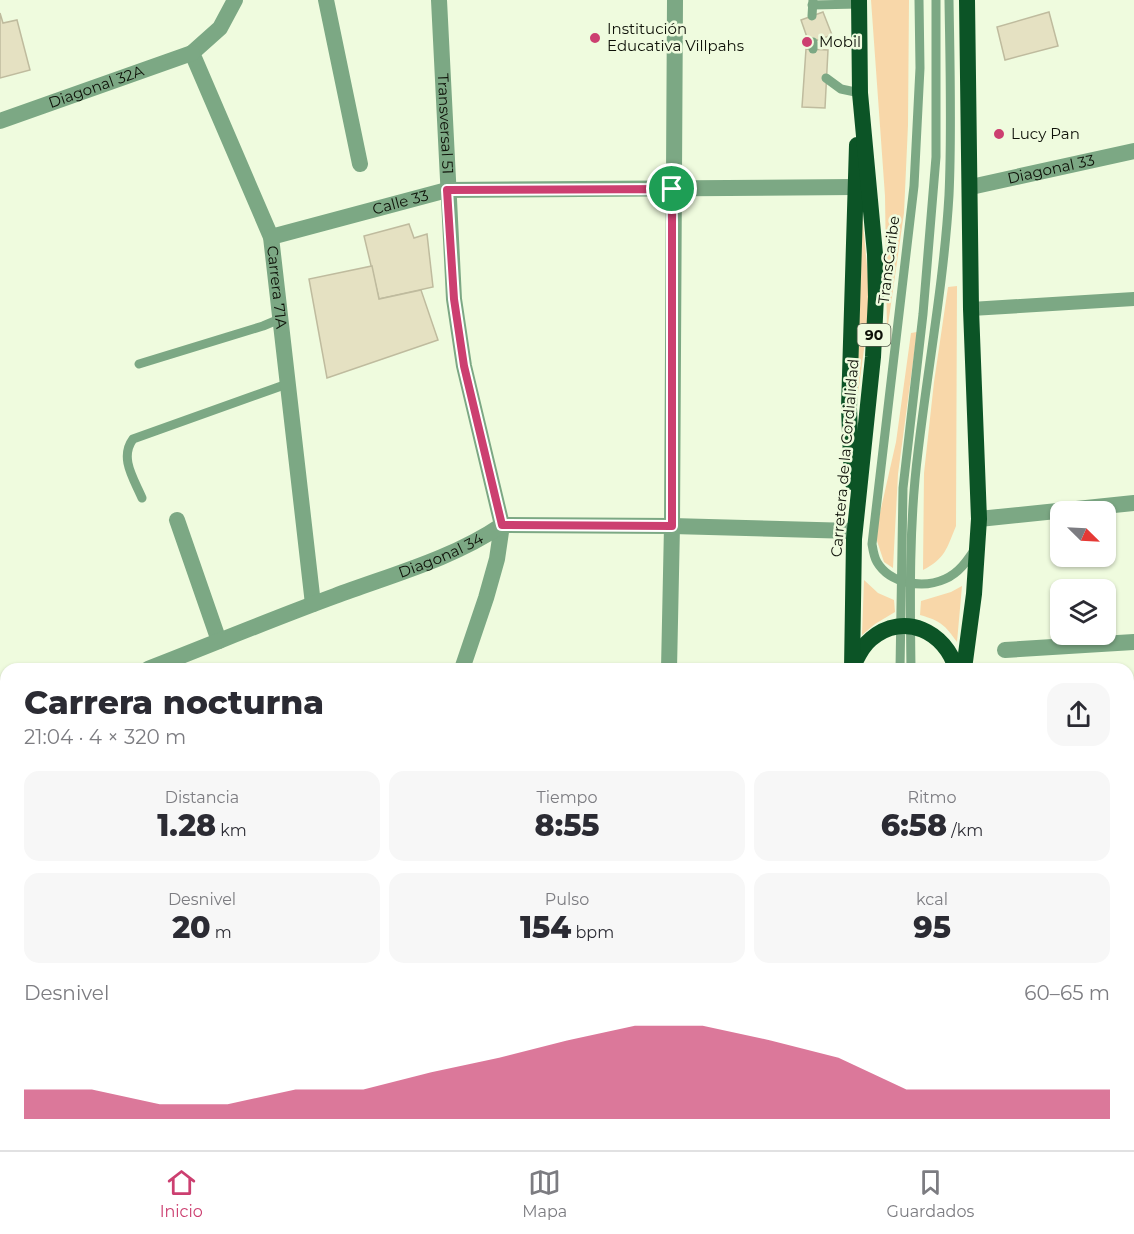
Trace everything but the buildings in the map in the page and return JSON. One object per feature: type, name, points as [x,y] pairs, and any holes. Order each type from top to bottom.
[{"type":"highway","points":[[965,663],[974,594],[979,519],[971,309],[967,0]]},
{"type":"highway","name":"Carretera de la Cordialidad","points":[[852,663],[854,535],[873,357],[876,297],[875,254],[860,93],[859,2]]},
{"type":"highway","points":[[854,535],[849,408],[854,187],[860,93]]},
{"type":"highway","points":[[855,663],[860,650],[871,638],[885,630],[906,626],[927,631],[942,641],[954,663]]},
{"type":"street","points":[[192,53],[220,28],[235,0]]},
{"type":"street","points":[[326,0],[360,164]]},
{"type":"street","name":"Transversal 51","points":[[439,0],[454,299],[464,366],[502,525],[497,559],[464,663]]},
{"type":"street","points":[[669,663],[675,0]]},
{"type":"street","name":"Diagonal 32A","points":[[0,121],[192,53]]},
{"type":"street","name":"Carrera 71A","points":[[192,53],[272,237],[313,604]]},
{"type":"street","name":"Diagonal 33","points":[[970,187],[1134,151]]},
{"type":"street","name":"Calle 33","points":[[272,237],[447,190],[854,187]]},
{"type":"street","points":[[971,309],[1134,298]]},
{"type":"street","points":[[979,519],[1134,503]]},
{"type":"street","points":[[177,520],[219,641]]},
{"type":"street","points":[[502,525],[672,526],[854,535]]},
{"type":"street","name":"Diagonal 34","points":[[163,663],[443,556],[483,538],[502,525]]},
{"type":"street","points":[[1005,650],[1134,642]]},
{"type":"lane","name":"TransCaribe","points":[[907,582],[881,567],[876,560],[872,544],[914,186],[920,68],[919,0]]},
{"type":"lane","points":[[901,663],[906,626],[907,582],[903,488],[923,314],[936,156],[936,0]]},
{"type":"lane","points":[[907,582],[918,453],[937,324],[949,196],[951,127],[949,0]]},
{"type":"lane","points":[[812,16],[812,3],[859,2]]},
{"type":"lane","points":[[826,78],[841,88],[860,93]]},
{"type":"lane","points":[[139,364],[282,318]]},
{"type":"lane","points":[[142,498],[126,457],[127,449],[133,439],[287,384]]},
{"type":"lane","points":[[907,582],[927,584],[946,579],[963,567],[975,549],[979,519]]},
{"type":"lane","points":[[906,626],[910,663]]},
{"type":"shaded area","points":[[871,0],[909,0],[908,125],[904,213],[887,332],[885,196]]},
{"type":"shaded area","points":[[862,213],[868,277],[868,320],[857,401]]},
{"type":"shaded area","points":[[957,286],[956,526],[941,557],[923,570],[924,473],[934,382],[948,287]]},
{"type":"shaded area","points":[[917,332],[898,474],[893,568],[884,562],[875,535],[896,442],[911,333]]},
{"type":"shaded area","points":[[864,580],[878,593],[894,600],[895,612],[862,635]]},
{"type":"shaded area","points":[[962,586],[957,642],[942,624],[920,615],[921,601],[951,592]]},
{"type":"place","name":"Institución Educativa Villpahs","points":[[595,38]]},
{"type":"place","name":"Mobil","points":[[807,42]]},
{"type":"place","name":"Lucy Pan","points":[[999,134]]},
{"type":"route","points":[[672,189],[672,526],[502,525],[464,366],[454,299],[447,190],[672,189]]}]
